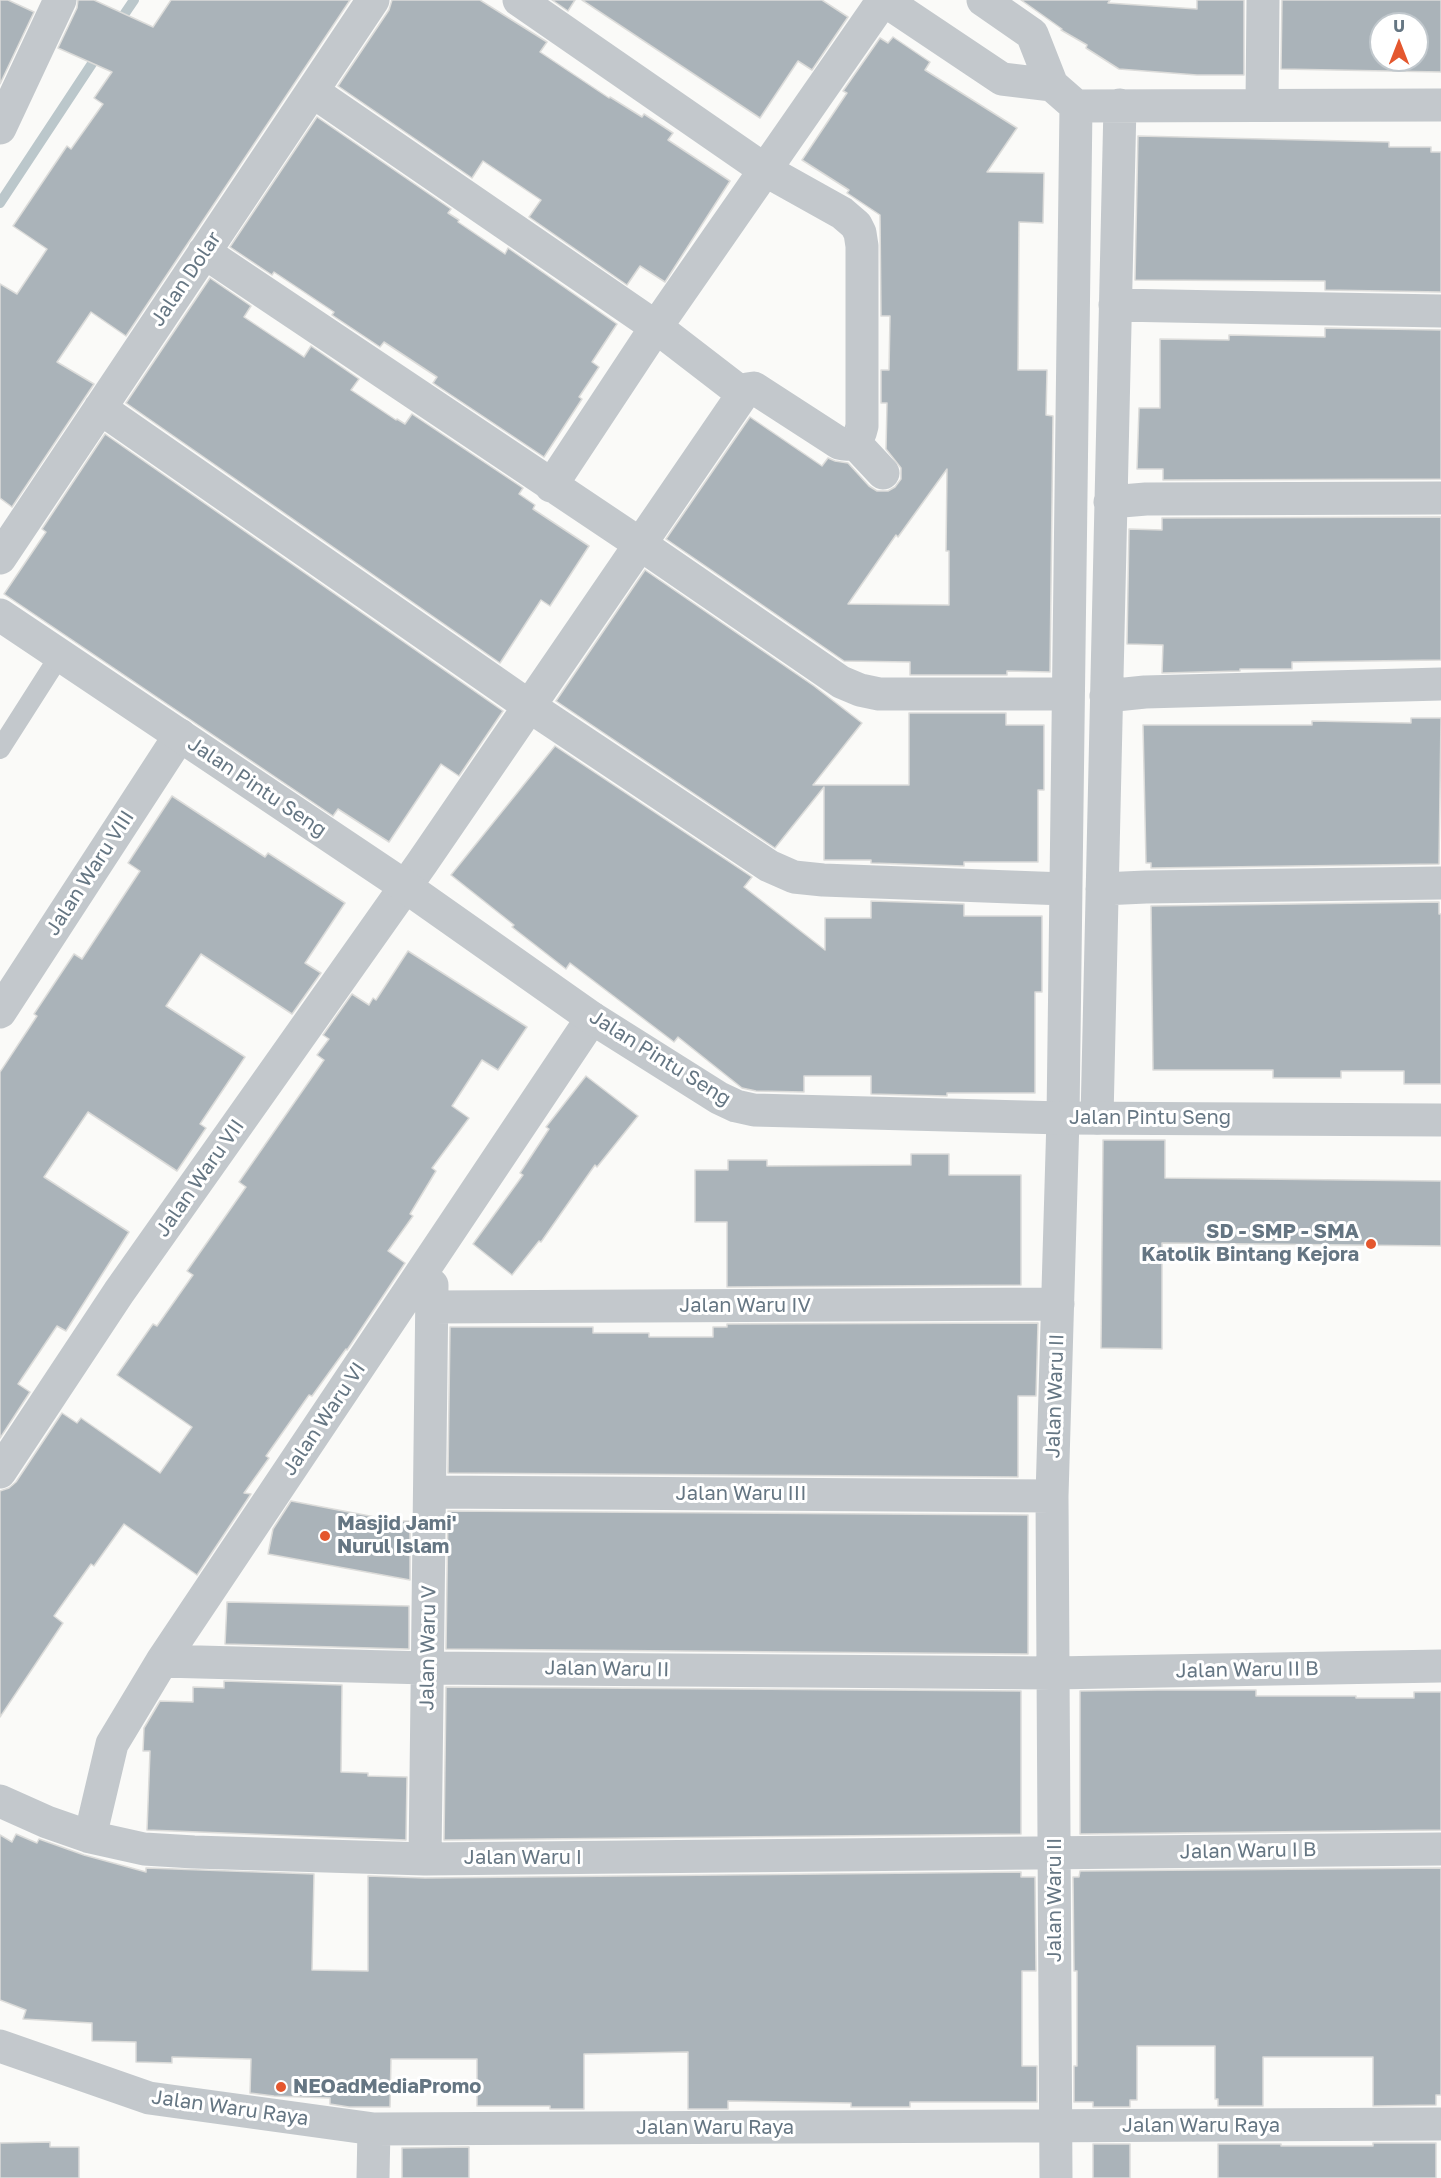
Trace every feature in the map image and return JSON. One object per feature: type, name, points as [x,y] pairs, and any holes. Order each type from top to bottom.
[{"type":"street","points":[[0,128],[60,0]]},
{"type":"street","name":"Jalan Dolar","points":[[0,558],[373,0]]},
{"type":"street","points":[[312,91],[656,327],[743,394],[747,389],[754,388],[839,443],[848,445],[855,443],[860,436],[862,426],[862,246],[856,225],[842,213],[765,170],[519,0]]},
{"type":"street","points":[[551,486],[656,327],[883,0],[1002,79],[1064,95],[1120,105],[1441,105]]},
{"type":"street","points":[[982,0],[1032,34],[1064,95]]},
{"type":"street","points":[[1262,104],[1263,0]]},
{"type":"street","name":"Jalan Waru II","points":[[1056,2178],[1053,1496],[1063,1118],[1068,694],[1064,95]]},
{"type":"street","points":[[1097,1118],[1120,105]]},
{"type":"street","points":[[204,252],[640,544],[841,682],[860,690],[879,694],[1068,694]]},
{"type":"street","points":[[1115,305],[1441,311]]},
{"type":"street","name":"Jalan Waru VII","points":[[0,1472],[119,1292],[406,887],[743,394]]},
{"type":"street","points":[[100,408],[529,706],[769,866],[794,877],[823,880],[1065,889]]},
{"type":"street","points":[[855,443],[882,473]]},
{"type":"street","points":[[1110,502],[1146,499],[1441,498]]},
{"type":"street","name":"Jalan Pintu Seng","points":[[0,615],[406,887],[592,1018],[719,1098],[736,1106],[754,1110],[1063,1118],[1441,1120]]},
{"type":"street","points":[[1106,696],[1144,692],[1441,684]]},
{"type":"street","name":"Jalan Waru VIII","points":[[0,1012],[180,735]]},
{"type":"street","points":[[1102,889],[1441,883]]},
{"type":"street","name":"Jalan Waru VI","points":[[90,1837],[112,1744],[162,1660],[592,1018]]},
{"type":"street","name":"Jalan Waru V","points":[[425,1859],[433,1257]]},
{"type":"street","name":"Jalan Waru IV","points":[[432,1307],[1058,1304]]},
{"type":"street","name":"Jalan Waru III","points":[[430,1492],[1053,1496]]},
{"type":"street","name":"Jalan Waru II","points":[[162,1660],[428,1668],[1053,1674]]},
{"type":"street","name":"Jalan Waru II B","points":[[1053,1674],[1441,1666]]},
{"type":"street","name":"Jalan Waru I","points":[[0,1801],[47,1822],[90,1837],[144,1849],[425,1859],[1054,1854]]},
{"type":"street","name":"Jalan Waru I B","points":[[1054,1854],[1441,1849]]},
{"type":"street","name":"Jalan Waru Raya","points":[[0,2046],[149,2098],[374,2129],[1441,2124]]},
{"type":"street","points":[[373,2178],[374,2129]]},
{"type":"lane","points":[[0,749],[60,655]]},
{"type":"building","points":[[0,0],[8,0],[34,12],[0,84]]},
{"type":"building","points":[[78,0],[94,0],[153,27],[171,0],[350,0],[126,336],[91,312],[57,362],[94,384],[12,507],[0,498],[0,284],[17,294],[47,249],[13,226],[67,146],[71,149],[103,104],[94,98],[112,72],[58,48],[77,8]]},
{"type":"building","points":[[392,0],[480,0],[547,42],[540,52],[609,98],[642,117],[644,114],[673,133],[668,140],[730,181],[665,282],[640,266],[627,285],[529,217],[541,200],[483,161],[472,178],[338,86],[389,10]]},
{"type":"building","points":[[552,0],[575,0],[568,11]]},
{"type":"building","points":[[582,0],[822,0],[848,17],[812,70],[798,61],[760,118]]},
{"type":"building","points":[[1021,0],[1110,0],[1108,3],[1197,9],[1197,0],[1244,0],[1244,75],[1197,75],[1119,69],[1086,48],[1087,45],[1061,30]]},
{"type":"building","points":[[1282,0],[1441,0],[1441,72],[1429,72],[1429,12],[1369,12],[1369,71],[1281,69]]},
{"type":"building","points":[[893,37],[930,62],[925,70],[1017,128],[987,172],[1044,173],[1043,223],[1019,222],[1018,370],[1047,370],[1046,415],[1053,416],[1050,672],[1007,671],[1007,675],[910,675],[910,662],[844,661],[666,539],[750,417],[822,466],[828,458],[848,463],[869,486],[877,491],[888,491],[895,487],[901,479],[901,468],[886,449],[887,403],[881,403],[881,370],[889,370],[890,316],[881,316],[880,215],[847,193],[849,190],[802,160],[847,93],[843,91],[880,38],[888,43]],"holes":[[[947,469],[946,551],[949,551],[949,605],[848,604],[896,535],[898,537]]]},
{"type":"building","points":[[317,117],[451,209],[448,213],[459,220],[458,222],[505,254],[508,248],[617,324],[592,362],[599,367],[579,397],[582,399],[544,457],[433,383],[437,377],[384,342],[380,347],[332,315],[334,312],[274,272],[272,275],[230,247]]},
{"type":"building","points":[[1138,136],[1389,142],[1389,147],[1431,147],[1431,152],[1441,152],[1441,292],[1325,290],[1325,281],[1135,280]]},
{"type":"building","points":[[210,278],[251,306],[244,317],[304,357],[311,346],[359,379],[351,390],[405,424],[412,414],[523,488],[519,494],[535,505],[533,509],[589,546],[550,606],[541,600],[500,663],[126,403]]},
{"type":"building","points":[[1325,328],[1441,330],[1441,479],[1163,480],[1163,469],[1137,469],[1139,408],[1160,408],[1160,339],[1229,340],[1229,335],[1325,337]]},
{"type":"building","points":[[105,434],[503,711],[459,776],[441,764],[389,842],[338,809],[333,816],[4,594],[46,532],[42,529]]},
{"type":"building","points":[[1441,517],[1441,660],[1292,662],[1292,669],[1162,673],[1163,645],[1127,644],[1129,529],[1162,530],[1162,518]]},
{"type":"building","points":[[645,570],[814,686],[862,723],[813,785],[909,785],[909,713],[1006,713],[1006,725],[1044,725],[1044,790],[1038,790],[1038,862],[964,862],[964,866],[871,863],[871,860],[824,860],[824,787],[775,848],[556,701]]},
{"type":"building","points":[[1411,718],[1441,718],[1439,864],[1151,868],[1151,863],[1146,863],[1143,725],[1312,725],[1312,721],[1411,723]]},
{"type":"building","points":[[555,746],[752,877],[744,887],[825,950],[825,918],[871,918],[871,901],[964,904],[964,916],[1042,916],[1042,992],[1035,992],[1035,1093],[947,1093],[947,1096],[871,1094],[871,1076],[804,1076],[804,1092],[756,1091],[742,1088],[678,1037],[674,1042],[570,963],[566,969],[451,875]]},
{"type":"building","points":[[172,796],[265,857],[268,853],[345,903],[305,963],[321,973],[292,1014],[201,954],[166,1006],[245,1057],[200,1124],[206,1128],[177,1171],[88,1112],[44,1177],[129,1232],[66,1331],[57,1326],[18,1384],[30,1392],[0,1438],[0,1072],[37,1016],[34,1014],[74,954],[82,959],[140,871],[128,863]]},
{"type":"building","points":[[1439,902],[1439,914],[1441,914],[1441,1084],[1404,1084],[1404,1071],[1341,1071],[1341,1078],[1273,1078],[1273,1070],[1153,1070],[1151,906]]},
{"type":"building","points":[[408,951],[527,1027],[498,1070],[482,1060],[452,1106],[469,1118],[432,1168],[436,1171],[410,1214],[413,1216],[388,1251],[405,1263],[347,1350],[312,1396],[309,1395],[266,1456],[269,1458],[244,1493],[251,1494],[197,1575],[124,1524],[94,1566],[91,1564],[54,1616],[63,1623],[0,1717],[0,1491],[16,1482],[62,1413],[77,1423],[81,1418],[160,1473],[192,1427],[117,1375],[153,1324],[157,1326],[193,1275],[187,1271],[246,1187],[239,1182],[324,1060],[317,1055],[329,1039],[323,1035],[352,994],[369,1005],[373,998],[376,1000]]},
{"type":"building","points":[[586,1076],[638,1116],[597,1167],[595,1165],[541,1242],[539,1241],[512,1275],[473,1244],[523,1175],[520,1173],[549,1129],[546,1127]]},
{"type":"building","name":"SD - SMP - SMA Katolik Bintang Kejora","points":[[1103,1140],[1165,1140],[1165,1178],[1441,1181],[1441,1246],[1162,1243],[1162,1349],[1101,1348]]},
{"type":"building","points":[[911,1154],[949,1154],[949,1175],[1021,1175],[1021,1285],[727,1287],[727,1222],[695,1222],[695,1170],[728,1170],[728,1160],[767,1160],[767,1166],[911,1165]]},
{"type":"building","points":[[1038,1323],[1036,1396],[1018,1396],[1018,1477],[448,1473],[450,1327],[593,1327],[593,1333],[649,1333],[649,1337],[713,1337],[713,1327],[727,1327],[727,1324]]},
{"type":"building","name":"Masjid Jami' Nurul Islam","points":[[291,1501],[396,1521],[410,1521],[410,1580],[268,1554],[273,1529]]},
{"type":"building","points":[[448,1511],[1028,1515],[1028,1654],[446,1649]]},
{"type":"building","points":[[227,1602],[409,1606],[409,1649],[225,1644]]},
{"type":"building","points":[[224,1681],[342,1685],[341,1772],[368,1773],[368,1776],[407,1777],[406,1840],[147,1830],[150,1751],[143,1751],[144,1728],[160,1701],[193,1702],[193,1687],[224,1688]]},
{"type":"building","points":[[446,1687],[1021,1691],[1021,1834],[444,1840]]},
{"type":"building","points":[[1256,1690],[1256,1696],[1356,1696],[1356,1698],[1414,1698],[1414,1692],[1441,1692],[1441,1830],[1080,1834],[1080,1691]]},
{"type":"building","points":[[16,1834],[37,1843],[39,1839],[84,1855],[146,1872],[146,1868],[314,1874],[312,1970],[368,1971],[368,1876],[425,1878],[1021,1872],[1021,1877],[1035,1877],[1036,1971],[1022,1971],[1022,2066],[1037,2066],[1037,2102],[910,2102],[910,2107],[851,2107],[851,2103],[728,2101],[728,2109],[688,2109],[688,2052],[584,2054],[584,2109],[550,2109],[550,2106],[477,2106],[477,2059],[391,2059],[390,2107],[349,2107],[330,2104],[330,2098],[250,2093],[251,2059],[172,2057],[172,2063],[136,2062],[136,2042],[92,2041],[92,2023],[23,2019],[26,2010],[0,2000],[0,1835],[12,1842]]},
{"type":"building","points":[[1441,1868],[1441,2095],[1436,2095],[1436,2105],[1373,2106],[1373,2057],[1263,2057],[1263,2106],[1218,2106],[1218,2099],[1215,2099],[1215,2046],[1137,2046],[1137,2100],[1130,2100],[1130,2107],[1093,2107],[1093,2102],[1074,2102],[1074,2066],[1077,2066],[1077,1971],[1074,1971],[1073,1877],[1079,1877],[1080,1871]]},
{"type":"building","points":[[50,2142],[50,2147],[79,2147],[79,2178],[0,2178],[0,2143]]},
{"type":"building","points":[[1373,2143],[1436,2143],[1436,2178],[1218,2178],[1218,2144],[1373,2146]]},
{"type":"building","points":[[1093,2144],[1130,2144],[1130,2178],[1093,2178]]},
{"type":"building","points":[[469,2147],[469,2178],[402,2178],[402,2148]]},
{"type":"waterway","points":[[117,25],[134,0]]},
{"type":"waterway","points":[[0,203],[99,53]]},
{"type":"place","name":"SD - SMP - SMA Katolik Bintang Kejora","points":[[1371,1244]]},
{"type":"place","name":"Masjid Jami' Nurul Islam","points":[[325,1536]]},
{"type":"place","name":"NEOadMediaPromo","points":[[281,2087]]}]
